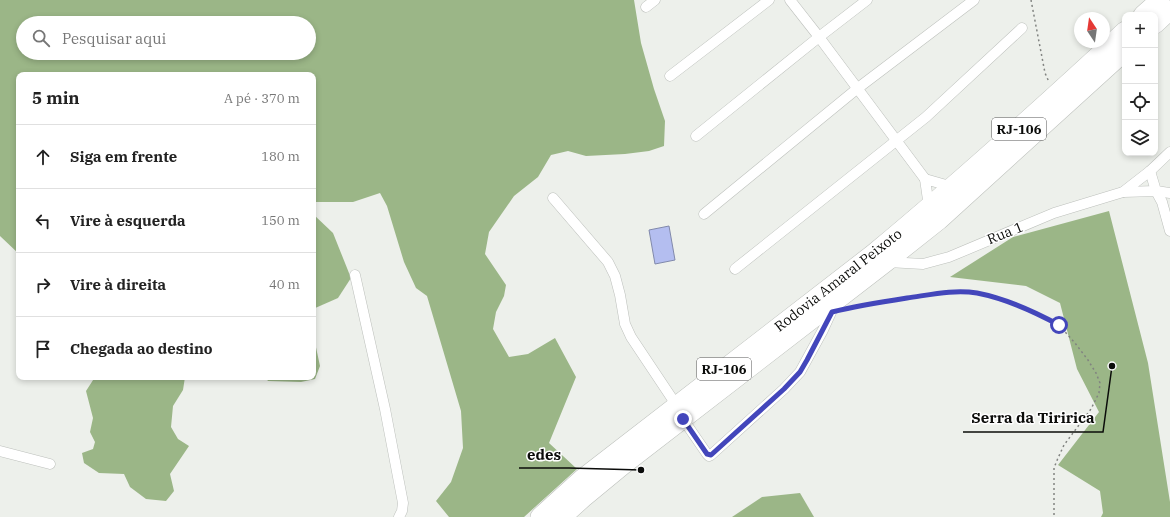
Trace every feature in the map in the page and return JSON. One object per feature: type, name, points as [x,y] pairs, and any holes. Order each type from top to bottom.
[{"type":"highway","points":[[1146,12],[1160,0]]},
{"type":"highway","points":[[1158,21],[1170,10]]},
{"type":"highway","name":"Rodovia Amaral Peixoto","points":[[562,517],[623,465],[680,412],[953,187],[1122,34]]},
{"type":"highway","name":"Rodovia Amaral Peixoto","points":[[540,517],[582,479],[805,325],[834,307],[886,262],[939,220],[1122,54]]},
{"type":"street","points":[[646,7],[655,0]]},
{"type":"street","points":[[670,76],[769,0]]},
{"type":"street","points":[[790,0],[858,88],[925,179],[929,207]]},
{"type":"street","points":[[696,136],[867,0]]},
{"type":"street","points":[[704,214],[858,88],[974,0]]},
{"type":"street","points":[[735,269],[926,117],[1022,28]]},
{"type":"street","name":"Rua 1","points":[[1123,192],[1150,171],[1170,152]]},
{"type":"street","points":[[1150,171],[1156,191],[1162,202],[1170,230]]},
{"type":"street","points":[[925,179],[953,187]]},
{"type":"street","name":"Rua 1","points":[[886,262],[923,264],[949,257],[1054,213],[1123,192],[1156,191],[1170,193]]},
{"type":"street","points":[[553,198],[608,262],[615,276],[625,324],[631,337],[707,454],[711,455],[779,394],[800,372],[834,307]]},
{"type":"street","points":[[355,275],[385,409],[403,503],[402,511],[399,517]]},
{"type":"street","points":[[805,325],[823,330]]},
{"type":"street","points":[[0,451],[50,464]]},
{"type":"path","points":[[1031,0],[1045,73],[1056,95]]},
{"type":"path","points":[[834,307],[852,307],[941,293],[977,293],[1005,301],[1059,325],[1075,343],[1092,367],[1100,383],[1099,393],[1091,409],[1064,445],[1054,468],[1054,517]]},
{"type":"green space","points":[[0,0],[634,0],[641,43],[665,121],[664,146],[649,151],[625,154],[586,156],[568,151],[551,155],[538,177],[514,196],[489,232],[485,254],[506,285],[504,296],[496,312],[493,329],[509,357],[528,354],[555,338],[576,377],[549,443],[577,469],[524,517],[449,517],[436,501],[451,482],[463,448],[461,411],[427,296],[416,288],[404,262],[387,206],[380,193],[353,202],[316,202],[316,72],[16,72],[16,251],[0,236]]},
{"type":"green space","points":[[1109,211],[1148,363],[1170,502],[1170,517],[1101,517],[1103,513],[1100,491],[1058,465],[1099,412],[1077,369],[1060,303],[1026,286],[950,277],[1013,237]]},
{"type":"green space","points":[[316,217],[333,233],[351,278],[338,298],[316,308]]},
{"type":"green space","points":[[316,347],[320,366],[316,376]]},
{"type":"green space","points":[[93,380],[185,380],[183,390],[173,406],[171,427],[178,439],[189,446],[170,474],[174,491],[166,501],[146,499],[130,487],[124,474],[99,473],[84,463],[82,453],[93,449],[95,442],[90,432],[93,418],[86,391]]},
{"type":"green space","points":[[267,380],[310,380],[301,382]]},
{"type":"green space","points":[[800,493],[814,517],[732,517],[762,497]]},
{"type":"water","points":[[669,226],[675,260],[655,264],[649,230]]},
{"type":"place","name":"Serra da Tiririca","points":[[1112,366]]},
{"type":"place","name":"edes","points":[[641,470]]},
{"type":"route","points":[[683,419],[707,454],[709,456],[711,455],[736,434],[800,372],[832,312],[852,307],[941,293],[977,293],[1005,301],[1059,325]]}]
